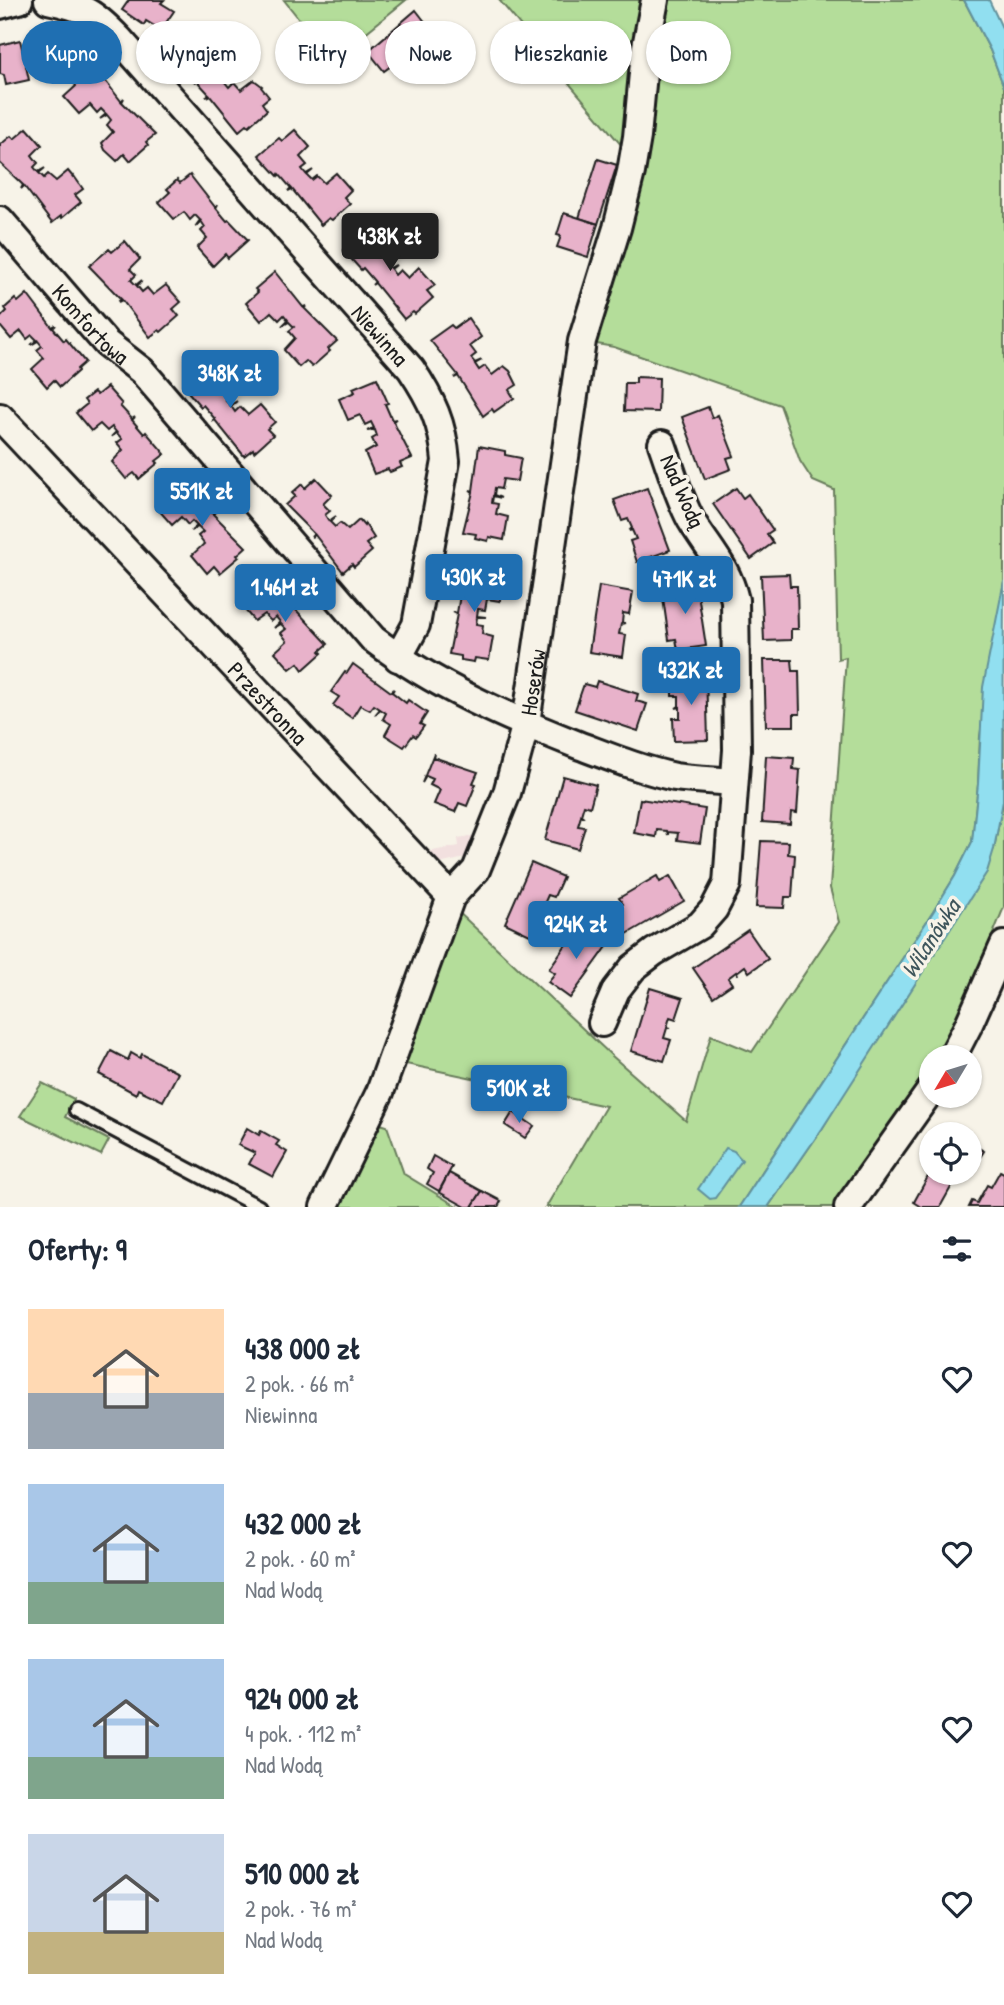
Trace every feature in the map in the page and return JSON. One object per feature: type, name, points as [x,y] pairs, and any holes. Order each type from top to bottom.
[{"type":"street","points":[[0,5],[19,0]]},
{"type":"street","name":"Niewinna","points":[[48,0],[72,5],[95,15],[120,40],[411,369],[430,396],[444,435],[446,461],[416,625],[398,658]]},
{"type":"street","name":"Hoserów","points":[[324,1207],[380,1092],[452,897],[477,870],[507,793],[526,723],[582,341],[617,228],[631,172],[645,52],[655,0]]},
{"type":"street","name":"Komfortowa","points":[[0,220],[106,343],[142,371],[373,639],[398,658],[442,684],[526,723]]},
{"type":"street","name":"Przestronna","points":[[0,417],[452,897]]},
{"type":"street","name":"Nad Wodą","points":[[603,1023],[616,990],[633,968],[654,952],[700,925],[719,901],[727,884],[734,782],[737,650],[733,591],[724,568],[692,520],[662,444]]},
{"type":"street","points":[[526,723],[630,765],[677,777],[734,782]]},
{"type":"street","points":[[958,1045],[1004,947]]},
{"type":"street","points":[[848,1207],[919,1107]]},
{"type":"lane","points":[[76,1110],[259,1207]]},
{"type":"shaded area","points":[[477,835],[469,857],[439,864],[427,852],[459,846],[458,838]]},
{"type":"green space","points":[[284,0],[406,0],[371,28],[371,21],[301,21]]},
{"type":"green space","points":[[499,0],[648,0],[622,146],[570,84],[632,84],[632,21],[517,21]]},
{"type":"green space","points":[[666,0],[964,0],[990,50],[1004,87],[1004,581],[980,736],[972,842],[933,912],[739,1207],[546,1207],[606,1106],[406,1064],[454,908],[611,1055],[686,1121],[711,1035],[752,1052],[839,922],[830,888],[846,657],[838,659],[834,490],[813,481],[800,461],[780,405],[614,347],[591,343],[651,107],[654,84],[731,84],[731,21],[663,21]]},
{"type":"green space","points":[[1004,729],[1004,907],[972,986],[943,1045],[919,1045],[919,1087],[836,1207],[768,1207],[822,1129],[994,849],[1003,801]]},
{"type":"green space","points":[[42,1083],[74,1099],[65,1117],[109,1140],[101,1155],[20,1116]]},
{"type":"green space","points":[[377,1123],[387,1126],[404,1174],[458,1207],[338,1207]]},
{"type":"water","points":[[964,0],[989,0],[1004,32],[1004,87],[990,50]]},
{"type":"water","name":"Wilanówka","points":[[1004,581],[1003,801],[987,872],[822,1129],[768,1207],[739,1207],[933,912],[972,842],[983,687]]},
{"type":"water","points":[[726,1148],[734,1151],[742,1160],[715,1198],[710,1199],[698,1189]]},
{"type":"building","points":[[129,0],[164,0],[161,3],[174,11],[167,21],[138,21],[122,10]]},
{"type":"building","points":[[416,10],[424,21],[403,21]]},
{"type":"building","points":[[385,36],[384,71],[371,55],[371,48]]},
{"type":"building","points":[[20,40],[21,82],[6,85],[4,75],[0,74],[0,45]]},
{"type":"building","points":[[75,84],[108,84],[121,101],[124,98],[122,102],[155,135],[146,142],[148,145],[130,161],[124,154],[117,161],[105,150],[102,143],[113,132],[107,125],[111,120],[107,115],[100,119],[106,114],[101,109],[97,113],[90,105],[79,114],[64,97]]},
{"type":"building","points":[[200,84],[227,84],[229,87],[236,84],[241,90],[249,84],[259,84],[269,97],[262,103],[267,110],[239,131],[210,95],[206,97],[209,94]]},
{"type":"building","points":[[27,128],[42,145],[32,155],[38,163],[34,167],[38,172],[45,168],[39,173],[44,178],[48,174],[56,181],[68,171],[83,189],[75,195],[81,202],[52,223],[24,186],[21,189],[23,185],[0,163],[0,145],[11,136],[14,139]]},
{"type":"building","points":[[295,130],[310,147],[300,157],[307,165],[302,169],[306,174],[313,170],[307,175],[312,180],[317,176],[324,183],[336,173],[351,190],[344,197],[350,204],[332,220],[329,218],[321,225],[292,189],[288,191],[291,188],[279,174],[278,176],[259,155],[279,138],[282,141]]},
{"type":"building","points":[[598,159],[617,165],[598,224],[579,218]]},
{"type":"building","points":[[190,175],[215,207],[218,204],[216,208],[227,221],[248,240],[228,258],[225,254],[213,266],[197,248],[207,238],[201,231],[205,227],[201,221],[195,227],[200,220],[195,215],[190,220],[184,212],[174,219],[159,202],[170,192],[167,189],[177,180],[180,183]]},
{"type":"building","points":[[564,213],[598,224],[588,257],[557,247],[561,236],[557,235]]},
{"type":"building","points":[[378,224],[393,242],[383,251],[390,259],[385,263],[390,268],[396,265],[391,269],[395,275],[400,270],[408,278],[419,267],[435,285],[427,291],[433,298],[415,314],[413,312],[404,319],[375,283],[372,285],[375,282],[363,268],[361,270],[343,250],[363,232],[365,235]]},
{"type":"building","points":[[125,241],[140,259],[130,269],[136,275],[131,280],[136,285],[142,280],[137,286],[142,292],[147,288],[153,295],[166,285],[181,302],[173,309],[179,316],[161,332],[159,330],[150,337],[122,300],[118,302],[121,299],[89,266],[109,249],[112,252]]},
{"type":"building","points":[[275,272],[303,307],[307,306],[304,308],[337,341],[312,367],[306,361],[299,367],[284,350],[295,338],[289,331],[294,327],[289,322],[282,326],[288,320],[284,315],[279,320],[271,312],[261,321],[246,303],[258,292],[255,289]]},
{"type":"building","points":[[27,294],[52,327],[56,325],[53,328],[85,362],[60,387],[54,380],[47,387],[32,369],[44,358],[37,350],[42,346],[38,341],[31,345],[37,340],[32,335],[27,339],[21,331],[11,339],[0,326],[0,318],[7,311],[5,308],[15,299],[18,302]]},
{"type":"building","points":[[468,318],[481,337],[470,346],[476,354],[471,358],[475,363],[482,360],[475,364],[479,370],[485,366],[492,375],[504,366],[510,371],[517,385],[509,390],[514,398],[483,416],[458,376],[454,378],[458,375],[430,340],[451,325],[454,328]]},
{"type":"building","points":[[219,361],[234,379],[224,388],[230,396],[225,400],[230,405],[237,401],[231,406],[235,412],[240,407],[248,415],[260,405],[275,422],[267,429],[273,435],[254,452],[253,449],[244,456],[215,420],[212,422],[215,419],[203,405],[201,407],[183,386],[203,369],[206,372]]},
{"type":"building","points":[[636,377],[659,378],[658,412],[624,411],[625,383],[636,383]]},
{"type":"building","points":[[377,378],[392,420],[396,419],[393,421],[412,458],[400,463],[402,467],[374,474],[365,453],[376,447],[372,439],[377,436],[375,430],[367,431],[374,428],[371,422],[365,425],[360,415],[348,420],[339,399],[355,392],[353,388]]},
{"type":"building","points":[[107,387],[132,419],[135,417],[132,420],[144,434],[146,432],[165,454],[139,479],[134,473],[126,479],[112,462],[123,450],[117,443],[122,439],[117,433],[111,437],[116,432],[112,427],[107,431],[100,424],[91,431],[76,413],[87,404],[84,400]]},
{"type":"building","points":[[708,407],[712,418],[718,415],[734,456],[727,458],[731,469],[705,479],[682,417]]},
{"type":"building","points":[[479,446],[505,451],[505,455],[521,458],[517,481],[503,479],[501,489],[495,488],[494,495],[501,498],[493,496],[492,503],[498,504],[496,514],[508,517],[504,540],[489,537],[488,541],[475,538],[476,534],[463,532],[473,492],[470,490],[473,491]]},
{"type":"building","points":[[316,478],[332,495],[323,504],[330,511],[325,515],[329,521],[336,516],[330,522],[335,527],[340,523],[348,530],[359,520],[374,538],[366,544],[372,551],[354,567],[352,564],[343,572],[315,535],[311,537],[314,534],[285,505],[295,496],[292,493],[302,484],[305,488]]},
{"type":"building","points":[[188,480],[212,513],[216,511],[213,514],[246,547],[237,555],[239,557],[220,573],[214,566],[207,573],[192,555],[204,544],[198,536],[203,532],[198,527],[191,531],[197,526],[192,521],[188,525],[181,517],[172,525],[156,507],[168,498],[165,494],[175,485],[178,489]]},
{"type":"building","points":[[647,488],[670,550],[637,562],[630,541],[636,539],[632,530],[629,531],[632,528],[628,519],[622,521],[614,500]]},
{"type":"building","points":[[736,488],[743,498],[748,494],[773,530],[767,534],[773,543],[751,559],[713,504]]},
{"type":"building","points":[[461,567],[487,571],[486,575],[503,578],[500,601],[487,599],[485,610],[478,609],[477,616],[486,617],[477,617],[476,624],[483,625],[482,634],[493,637],[489,660],[475,658],[474,662],[449,654],[457,614],[453,612],[457,613],[460,595],[457,595]]},
{"type":"building","points":[[789,574],[790,586],[797,586],[798,629],[791,629],[791,640],[764,641],[761,575]]},
{"type":"building","points":[[271,577],[295,609],[299,608],[296,610],[328,644],[303,670],[298,663],[290,669],[275,652],[287,641],[281,633],[286,629],[281,624],[274,628],[280,622],[276,617],[271,621],[264,614],[254,621],[240,604],[251,594],[248,591],[258,582],[261,585]]},
{"type":"building","points":[[696,581],[706,646],[678,650],[676,639],[669,640],[663,598],[669,597],[668,585]]},
{"type":"building","points":[[599,586],[633,592],[629,614],[623,613],[622,623],[625,623],[621,624],[619,634],[626,635],[623,657],[589,652]]},
{"type":"building","points":[[764,660],[792,660],[793,671],[799,671],[800,714],[794,714],[794,726],[766,726]]},
{"type":"building","points":[[353,664],[391,692],[394,689],[392,692],[406,703],[408,700],[427,713],[420,724],[424,726],[404,747],[385,735],[391,724],[383,719],[386,713],[374,705],[370,710],[360,705],[352,718],[333,705],[339,697],[331,692]]},
{"type":"building","points":[[706,673],[708,740],[674,741],[673,718],[680,718],[680,707],[676,708],[679,706],[679,696],[672,696],[672,674]]},
{"type":"building","points":[[597,681],[638,694],[636,701],[647,704],[638,731],[575,710],[584,684],[595,687]]},
{"type":"building","points":[[434,753],[433,757],[478,772],[467,806],[459,803],[455,812],[434,804],[440,790],[430,785],[433,779],[426,776],[422,783]]},
{"type":"building","points":[[766,756],[794,758],[793,769],[800,770],[797,813],[791,812],[790,824],[762,822]]},
{"type":"building","points":[[563,776],[596,785],[590,807],[584,805],[581,815],[584,817],[581,816],[578,826],[585,827],[578,849],[545,840]]},
{"type":"building","points":[[640,799],[705,809],[700,843],[677,840],[678,833],[668,832],[668,835],[667,831],[657,830],[656,837],[634,833]]},
{"type":"building","points":[[761,841],[789,842],[788,854],[795,855],[792,897],[785,897],[784,908],[756,907]]},
{"type":"building","points":[[531,863],[563,877],[554,897],[548,895],[544,904],[547,905],[543,905],[539,914],[546,917],[536,938],[505,923]]},
{"type":"building","points":[[657,876],[660,882],[670,876],[684,901],[627,934],[613,910],[623,904],[619,898]]},
{"type":"building","points":[[586,928],[609,944],[570,998],[548,982],[555,973],[549,969],[574,933],[580,937]]},
{"type":"building","points":[[748,930],[768,959],[749,972],[745,966],[737,972],[738,975],[736,972],[728,978],[732,984],[713,997],[693,968]]},
{"type":"building","points":[[650,988],[683,998],[676,1019],[670,1017],[667,1027],[671,1028],[667,1028],[664,1038],[671,1040],[664,1061],[631,1051]]},
{"type":"building","points":[[111,1051],[128,1060],[131,1053],[140,1058],[142,1054],[178,1073],[163,1101],[138,1089],[136,1094],[99,1074]]},
{"type":"building","points":[[513,1112],[534,1126],[525,1138],[505,1125]]},
{"type":"building","points":[[247,1128],[259,1135],[261,1131],[279,1141],[276,1145],[287,1152],[273,1177],[249,1164],[255,1153],[238,1145]]},
{"type":"building","points":[[433,1156],[452,1167],[439,1191],[427,1184],[433,1173],[427,1169]]},
{"type":"building","points":[[1000,1171],[1004,1173],[1004,1207],[969,1207],[972,1201],[977,1203],[987,1185],[991,1187]]},
{"type":"building","points":[[449,1173],[482,1191],[472,1207],[466,1207],[439,1192]]},
{"type":"building","points":[[923,1185],[952,1185],[940,1207],[922,1207],[914,1202]]},
{"type":"building","points":[[482,1191],[501,1201],[498,1207],[472,1207]]}]
